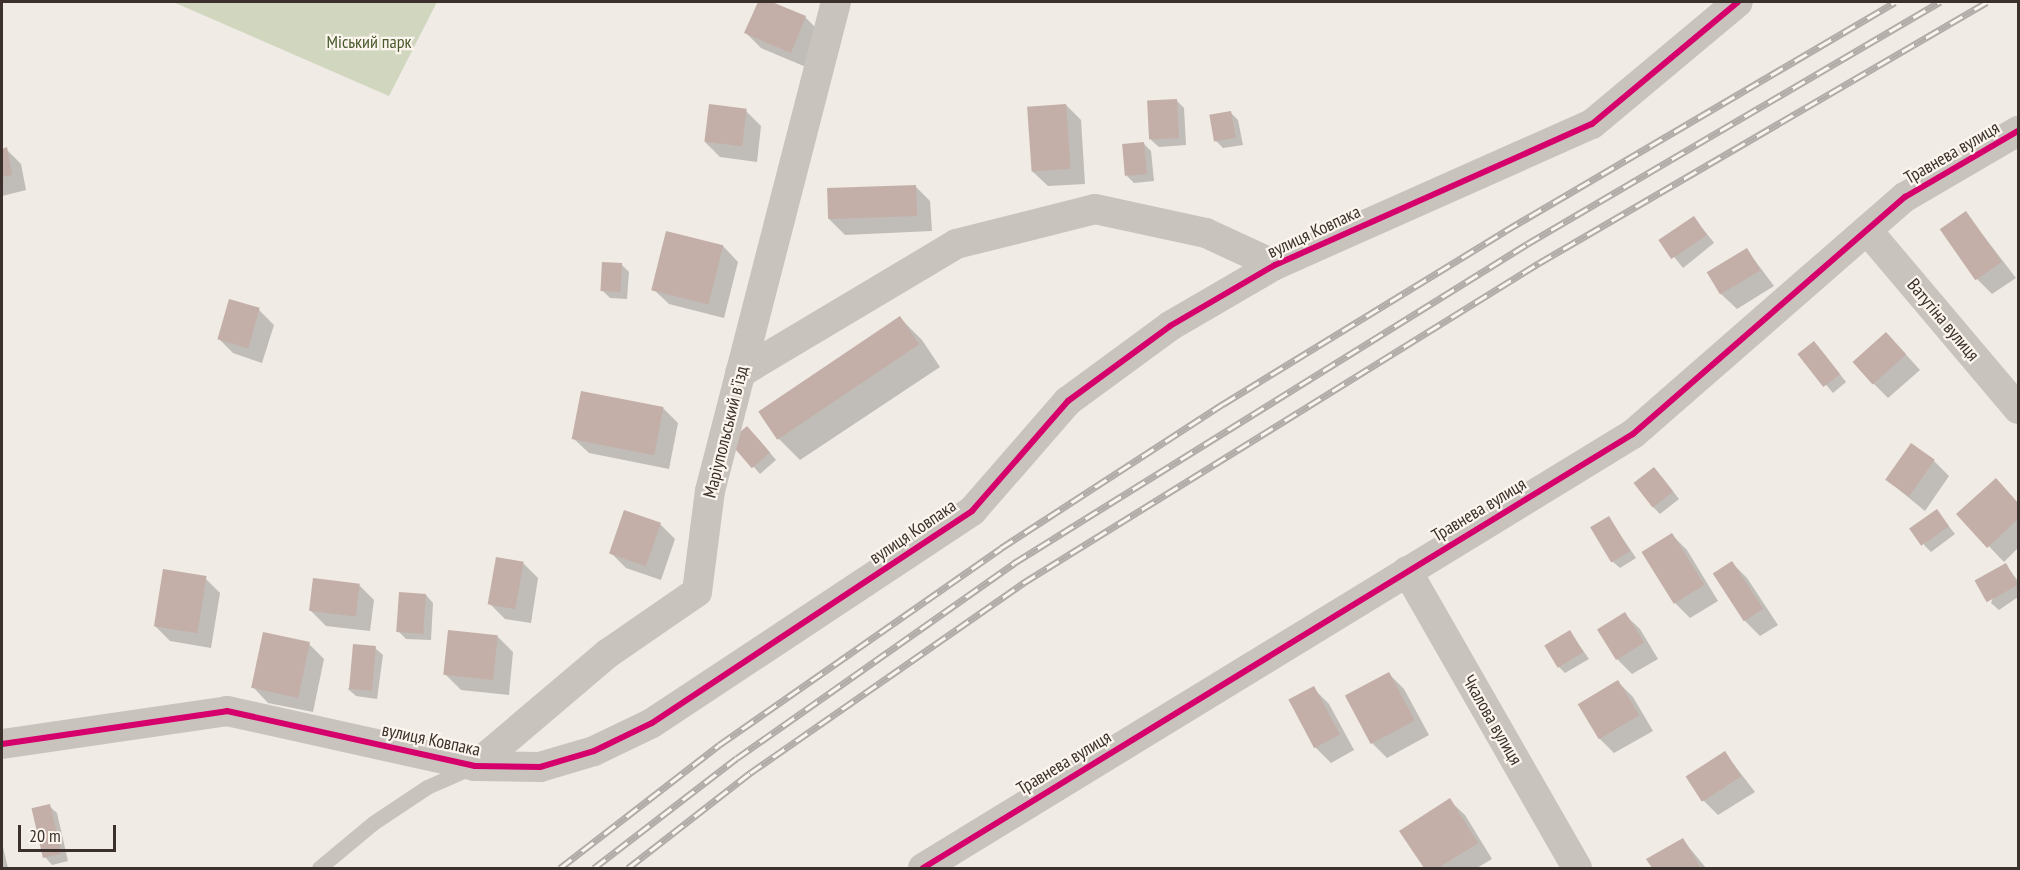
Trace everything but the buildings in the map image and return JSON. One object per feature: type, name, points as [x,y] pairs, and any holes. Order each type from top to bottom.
[{"type":"street","name":"Маріупольський в'їзд","points":[[475,766],[607,654],[697,591],[710,491],[836,2]]},
{"type":"street","name":"вулиця Ковпака","points":[[2,744],[227,711],[475,766],[540,767],[594,752],[652,723],[972,511],[1068,401],[1170,326],[1275,265],[1592,124],[1738,2]]},
{"type":"street","name":"Травнева вулиця","points":[[922,868],[1633,434],[1905,197],[2019,131]]},
{"type":"street","points":[[740,373],[956,244],[1095,209],[1206,233],[1275,265]]},
{"type":"street","name":"Ватутіна вулиця","points":[[1867,230],[2019,409]]},
{"type":"street","name":"Чкалова вулиця","points":[[1407,571],[1577,868]]},
{"type":"lane","points":[[319,868],[400,805],[427,787],[475,766]]},
{"type":"green space","name":"Міський парк","points":[[173,2],[437,2],[389,96]]},
{"type":"railway","points":[[560,868],[719,745],[1001,548],[1223,404],[1505,231],[1895,2]]},
{"type":"railway","points":[[594,868],[737,758],[1014,563],[1527,244],[1940,2]]},
{"type":"railway","points":[[628,868],[750,773],[1023,583],[1539,263],[1987,2]]},
{"type":"cycle path","points":[[2,744],[227,711],[475,766],[540,767],[594,751],[652,723],[972,511],[1068,401],[1170,326],[1275,265],[1592,124],[1738,2]]},
{"type":"cycle path","points":[[923,868],[1633,434],[1905,197],[2018,131]]}]
